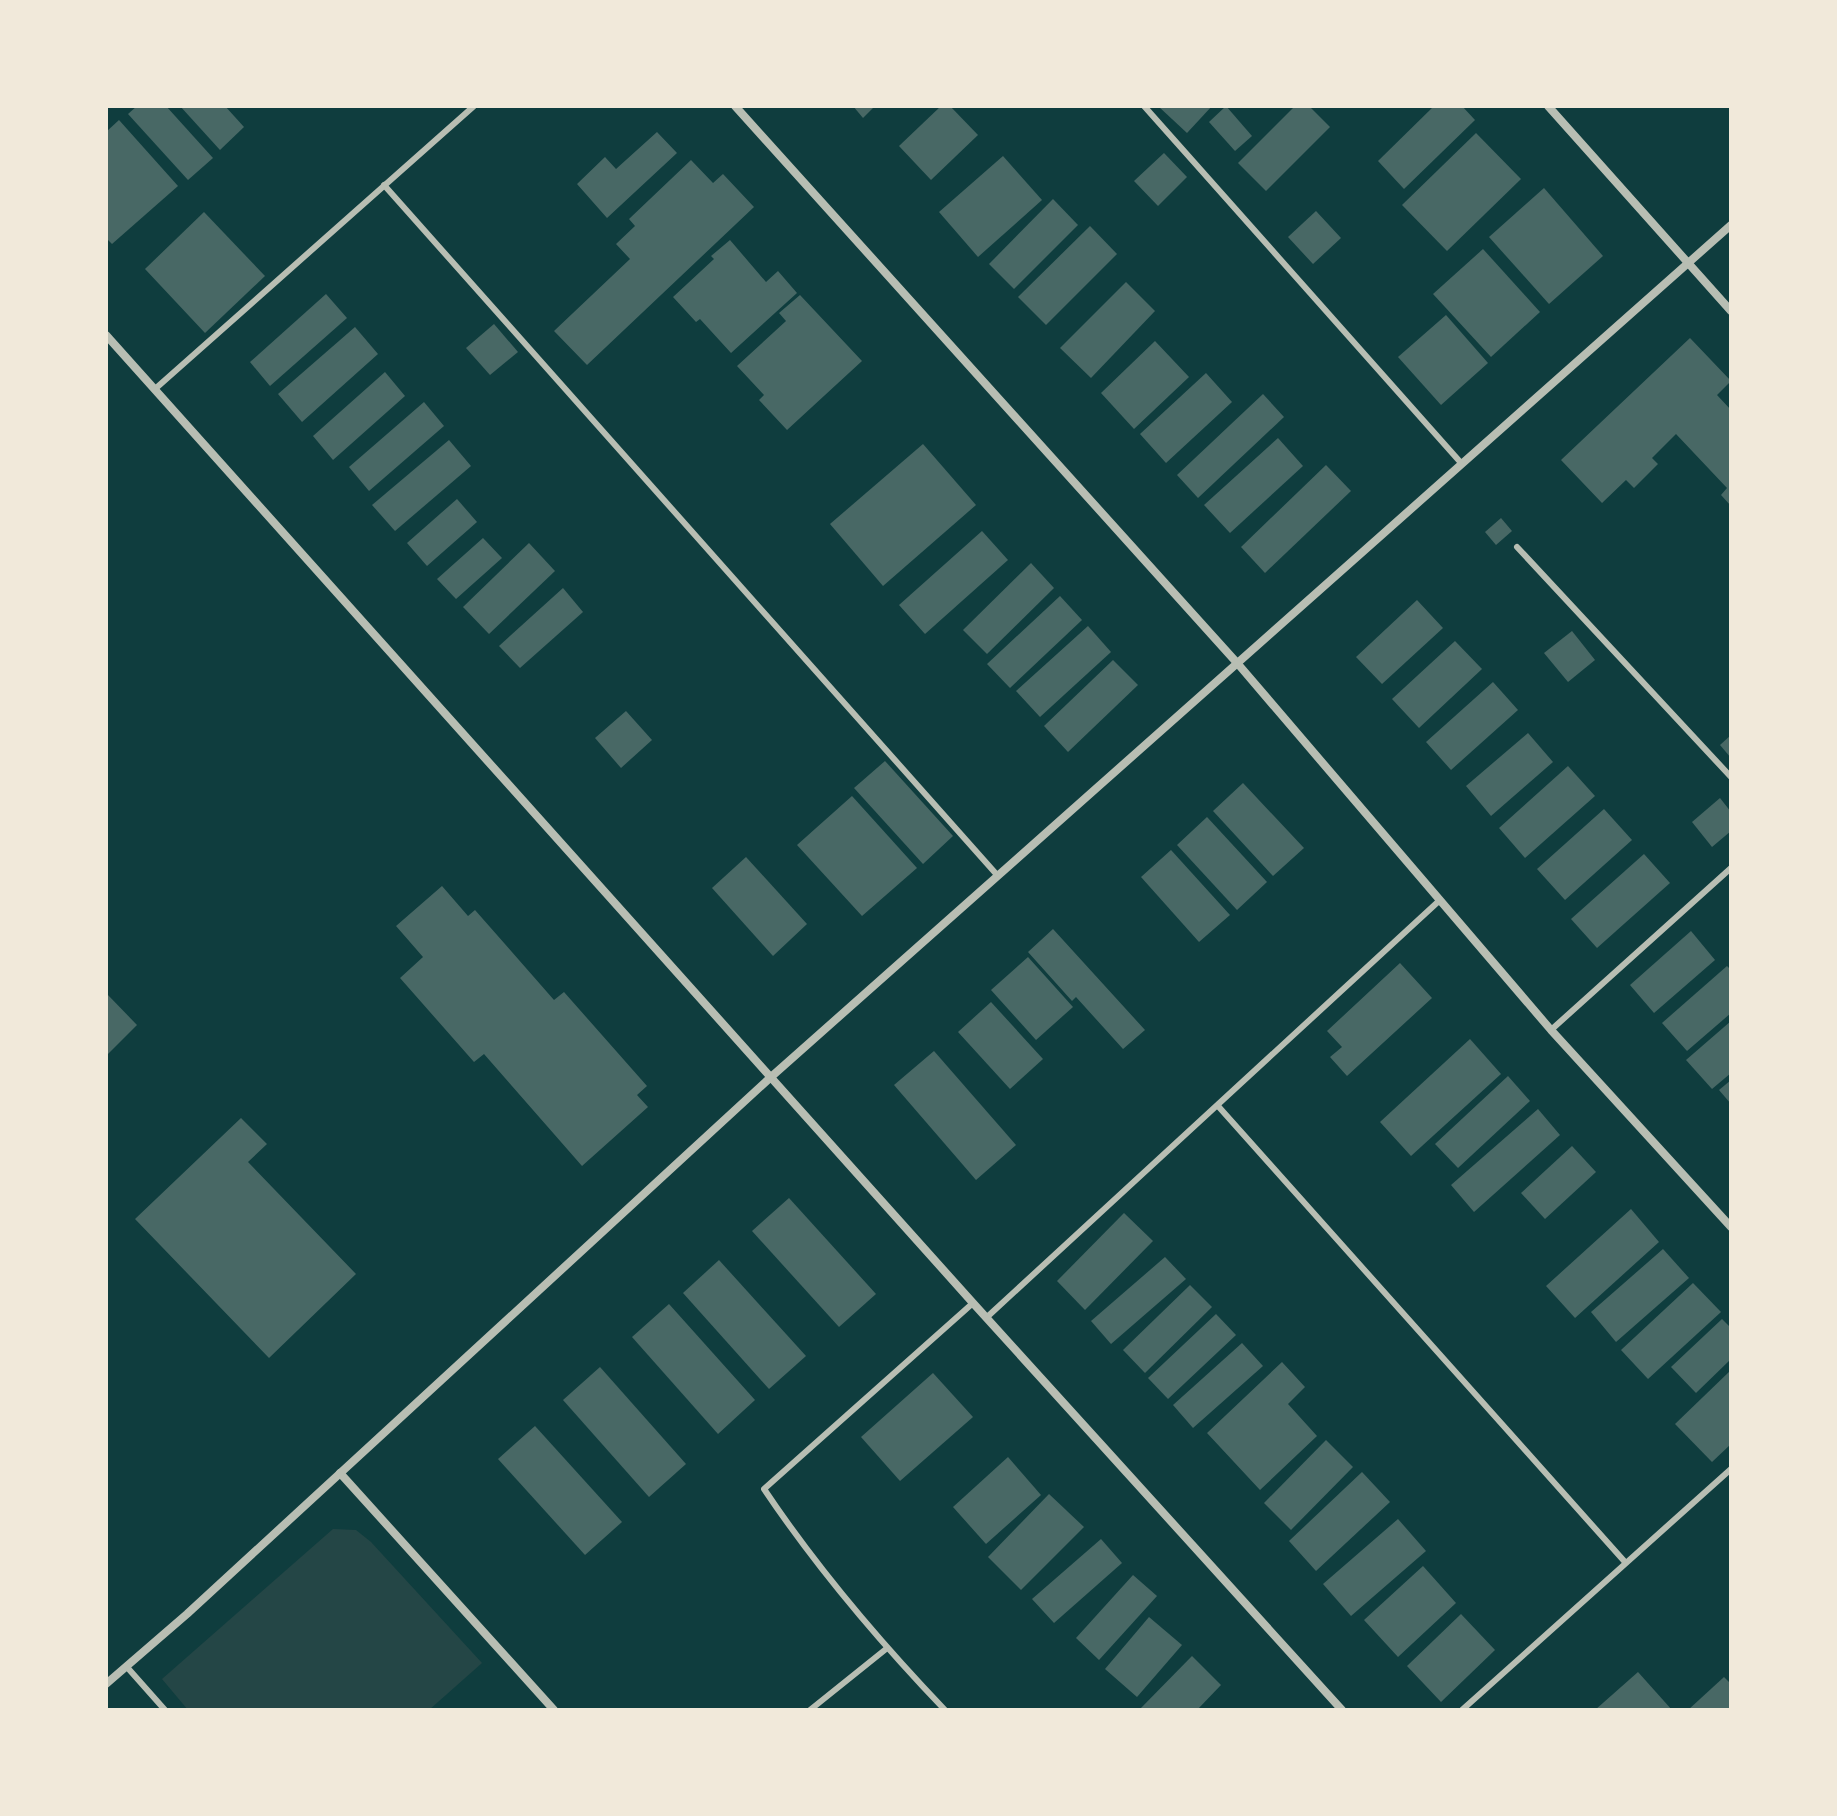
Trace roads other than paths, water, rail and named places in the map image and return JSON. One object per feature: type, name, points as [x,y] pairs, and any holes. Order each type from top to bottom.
[{"type":"street","points":[[735,106],[1238,664],[1551,1030],[1731,1227]]},
{"type":"street","points":[[1548,106],[1731,311]]},
{"type":"street","points":[[106,1684],[187,1614],[771,1077],[1731,225]]},
{"type":"street","points":[[106,335],[986,1318],[1342,1710]]},
{"type":"street","points":[[340,1473],[554,1710]]},
{"type":"lane","points":[[155,389],[474,106]]},
{"type":"lane","points":[[1144,106],[1462,464]]},
{"type":"lane","points":[[384,185],[998,876]]},
{"type":"lane","points":[[1517,547],[1731,777]]},
{"type":"lane","points":[[1551,1030],[1731,868]]},
{"type":"lane","points":[[986,1318],[1440,900]]},
{"type":"lane","points":[[1218,1106],[1625,1562]]},
{"type":"lane","points":[[945,1710],[886,1649],[793,1533],[764,1489],[973,1303]]},
{"type":"lane","points":[[1462,1710],[1731,1469]]},
{"type":"lane","points":[[810,1710],[886,1649]]},
{"type":"lane","points":[[126,1666],[165,1710]]}]
